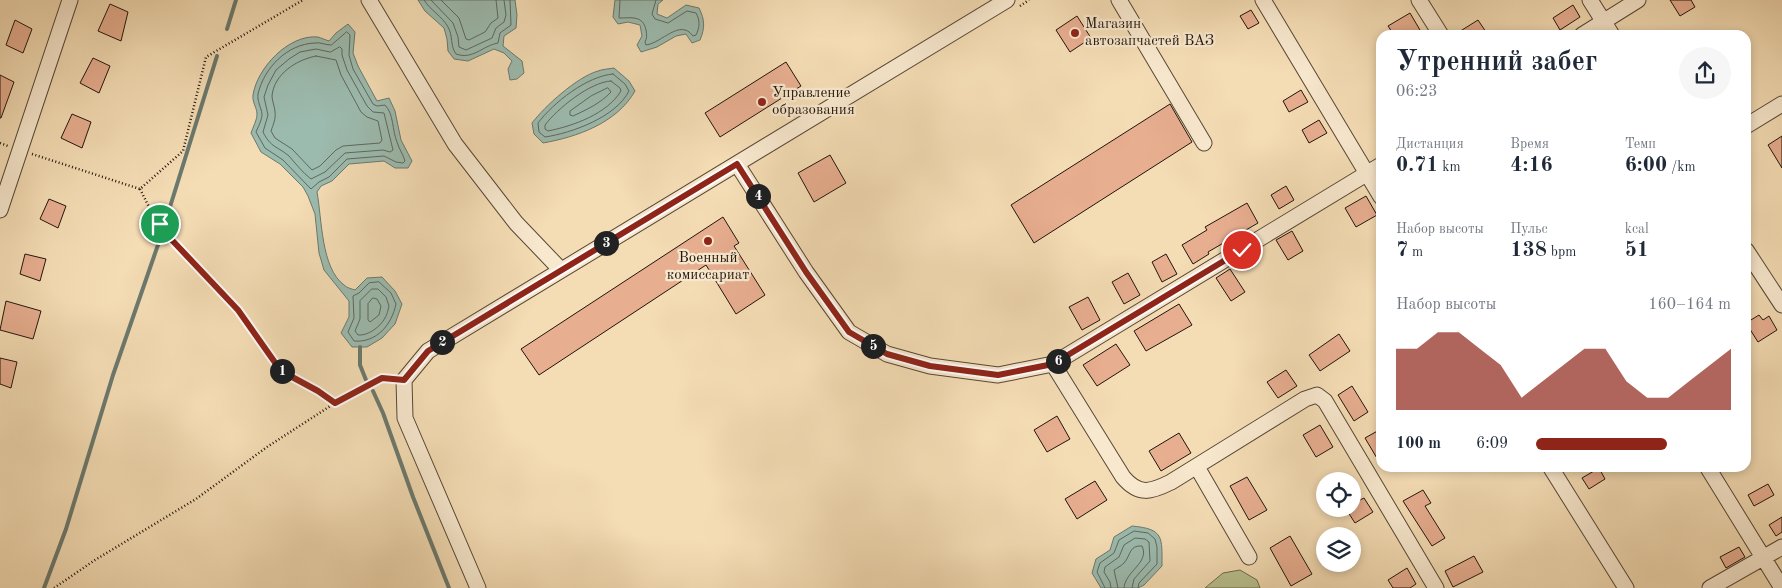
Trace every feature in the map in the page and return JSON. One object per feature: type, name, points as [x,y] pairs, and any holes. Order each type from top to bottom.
[{"type":"street","points":[[0,210],[70,0]]},
{"type":"street","points":[[369,0],[455,144],[516,224],[561,270]]},
{"type":"street","points":[[478,588],[405,418],[404,380],[428,351],[1007,0]]},
{"type":"street","points":[[1119,0],[1204,143]]},
{"type":"street","points":[[1263,0],[1376,189]]},
{"type":"street","points":[[1419,0],[1438,30]]},
{"type":"street","points":[[1590,0],[1609,30]]},
{"type":"street","points":[[1590,30],[1638,0]]},
{"type":"street","points":[[1751,123],[1782,104]]},
{"type":"street","points":[[737,164],[806,272],[849,332],[887,354],[930,366],[998,375],[1053,364],[1376,168]]},
{"type":"street","points":[[1751,258],[1782,305]]},
{"type":"street","points":[[1053,364],[1130,485],[1141,490],[1154,490],[1197,467],[1305,399],[1317,395],[1325,401],[1436,588]]},
{"type":"street","points":[[1197,467],[1249,557]]},
{"type":"street","points":[[1553,472],[1626,588]]},
{"type":"street","points":[[1710,472],[1782,588]]},
{"type":"street","points":[[1710,588],[1782,547]]},
{"type":"path","points":[[140,189],[183,151],[206,57],[303,0]]},
{"type":"path","points":[[0,143],[140,189],[167,234],[238,310],[281,371],[318,391],[335,403]]},
{"type":"path","points":[[54,588],[94,560],[196,500],[267,447],[335,403],[382,378],[404,380]]},
{"type":"green space","points":[[1240,570],[1257,580],[1260,588],[1205,588],[1223,573]]},
{"type":"water","points":[[418,0],[515,0],[516,28],[504,36],[503,46],[522,61],[524,73],[517,79],[510,80],[508,69],[512,61],[504,53],[494,49],[468,61],[454,59],[448,51],[444,28],[425,11]]},
{"type":"water","points":[[615,0],[663,0],[658,4],[657,14],[667,18],[686,5],[699,8],[704,24],[700,40],[692,43],[686,34],[676,36],[657,47],[641,52],[637,45],[642,36],[640,25],[628,22],[618,24],[613,17]]},
{"type":"water","points":[[348,24],[355,32],[353,53],[358,66],[377,101],[389,98],[395,111],[401,140],[412,161],[408,168],[395,168],[384,161],[349,164],[332,181],[321,186],[317,192],[324,242],[336,277],[345,286],[355,290],[367,278],[382,277],[395,291],[402,304],[395,324],[382,338],[367,347],[352,347],[341,333],[349,317],[349,301],[324,270],[319,253],[315,214],[308,196],[303,187],[280,164],[261,152],[251,133],[257,114],[253,100],[256,85],[261,74],[276,55],[296,41],[307,38],[318,37],[329,41]]},
{"type":"water","points":[[614,68],[629,81],[635,91],[618,112],[595,127],[569,137],[543,143],[534,134],[532,123],[562,93],[590,74]]},
{"type":"water","points":[[1132,526],[1150,529],[1159,536],[1162,548],[1162,566],[1144,585],[1138,588],[1101,588],[1092,573],[1096,559],[1110,550],[1114,537]]},
{"type":"building","points":[[1670,0],[1691,0],[1695,7],[1680,16]]},
{"type":"building","points":[[110,4],[128,12],[121,41],[98,31]]},
{"type":"building","points":[[1573,5],[1580,17],[1560,30],[1553,18]]},
{"type":"building","points":[[1251,10],[1259,23],[1248,29],[1240,16]]},
{"type":"building","points":[[1410,13],[1420,30],[1391,30],[1388,26]]},
{"type":"building","points":[[1077,16],[1091,38],[1070,52],[1056,30]]},
{"type":"building","points":[[15,20],[32,29],[23,53],[6,45]]},
{"type":"building","points":[[1478,20],[1485,30],[1462,30]]},
{"type":"building","points":[[93,58],[110,66],[99,93],[80,83]]},
{"type":"building","points":[[786,62],[801,86],[720,137],[705,113]]},
{"type":"building","points":[[0,75],[14,82],[1,118],[0,118]]},
{"type":"building","points":[[1301,90],[1308,102],[1289,112],[1283,101]]},
{"type":"building","points":[[1170,104],[1192,142],[1034,243],[1011,205]]},
{"type":"building","points":[[72,114],[91,122],[82,148],[61,138]]},
{"type":"building","points":[[1319,120],[1327,133],[1309,143],[1302,130]]},
{"type":"building","points":[[1782,136],[1782,168],[1768,145]]},
{"type":"building","points":[[830,155],[846,183],[814,202],[798,173]]},
{"type":"building","points":[[1286,186],[1294,200],[1279,209],[1271,195]]},
{"type":"building","points":[[1366,196],[1376,216],[1356,227],[1345,208]]},
{"type":"building","points":[[49,199],[66,206],[58,228],[40,219]]},
{"type":"building","points":[[1247,203],[1258,223],[1208,252],[1209,254],[1193,264],[1182,245],[1207,230],[1205,227]]},
{"type":"building","points":[[723,217],[739,243],[734,246],[765,295],[736,314],[706,265],[539,375],[521,349]]},
{"type":"building","points":[[1292,231],[1303,251],[1288,260],[1276,240]]},
{"type":"building","points":[[25,254],[46,259],[40,281],[20,274]]},
{"type":"building","points":[[1166,254],[1177,274],[1162,282],[1152,262]]},
{"type":"building","points":[[1230,269],[1245,292],[1231,301],[1216,278]]},
{"type":"building","points":[[1128,273],[1140,295],[1124,304],[1112,282]]},
{"type":"building","points":[[1088,297],[1100,320],[1082,330],[1069,307]]},
{"type":"building","points":[[6,301],[41,311],[33,339],[0,330]]},
{"type":"building","points":[[1179,304],[1192,325],[1146,351],[1134,331]]},
{"type":"building","points":[[1759,315],[1763,320],[1769,316],[1777,330],[1758,342],[1751,331],[1751,320]]},
{"type":"building","points":[[1339,334],[1350,351],[1320,371],[1309,355]]},
{"type":"building","points":[[1116,344],[1130,365],[1097,386],[1083,365]]},
{"type":"building","points":[[0,358],[17,362],[11,388],[0,384]]},
{"type":"building","points":[[1286,370],[1297,386],[1278,398],[1267,382]]},
{"type":"building","points":[[1352,386],[1368,412],[1354,421],[1338,395]]},
{"type":"building","points":[[1057,416],[1070,439],[1047,452],[1034,430]]},
{"type":"building","points":[[1320,425],[1333,447],[1316,457],[1303,435]]},
{"type":"building","points":[[1376,432],[1376,457],[1365,438]]},
{"type":"building","points":[[1179,433],[1191,453],[1161,471],[1149,451]]},
{"type":"building","points":[[1592,472],[1601,472],[1605,479],[1589,489],[1582,478]]},
{"type":"building","points":[[1247,477],[1267,510],[1249,520],[1230,486]]},
{"type":"building","points":[[1095,481],[1107,500],[1077,519],[1065,499]]},
{"type":"building","points":[[1768,484],[1774,495],[1754,506],[1748,495]]},
{"type":"building","points":[[1423,490],[1431,503],[1425,506],[1445,538],[1432,546],[1403,501]]},
{"type":"building","points":[[1364,498],[1373,512],[1355,523],[1351,517],[1361,517],[1361,500]]},
{"type":"building","points":[[1782,517],[1782,532],[1776,536],[1769,525]]},
{"type":"building","points":[[1290,536],[1312,574],[1291,586],[1270,548]]},
{"type":"building","points":[[1739,547],[1745,557],[1726,568],[1720,557]]},
{"type":"building","points":[[1474,556],[1483,572],[1453,587],[1445,571]]},
{"type":"building","points":[[1407,568],[1416,584],[1410,588],[1393,588],[1388,580]]},
{"type":"waterway","points":[[227,29],[236,0]]},
{"type":"waterway","points":[[44,588],[66,529],[113,375],[160,239],[217,56]]},
{"type":"waterway","points":[[360,347],[360,365],[366,380]]},
{"type":"waterway","points":[[373,391],[449,588]]},
{"type":"place","name":"Магазин автозапчастей ВАЗ","points":[[1075,33]]},
{"type":"place","name":"Управление образования","points":[[762,102]]},
{"type":"place","name":"Военный комиссариат","points":[[708,241]]},
{"type":"route","points":[[160,224],[170,238],[238,310],[281,371],[318,391],[335,403],[382,378],[404,380],[428,351],[737,164],[806,272],[849,332],[887,354],[930,366],[998,375],[1053,364],[1242,250]]}]
